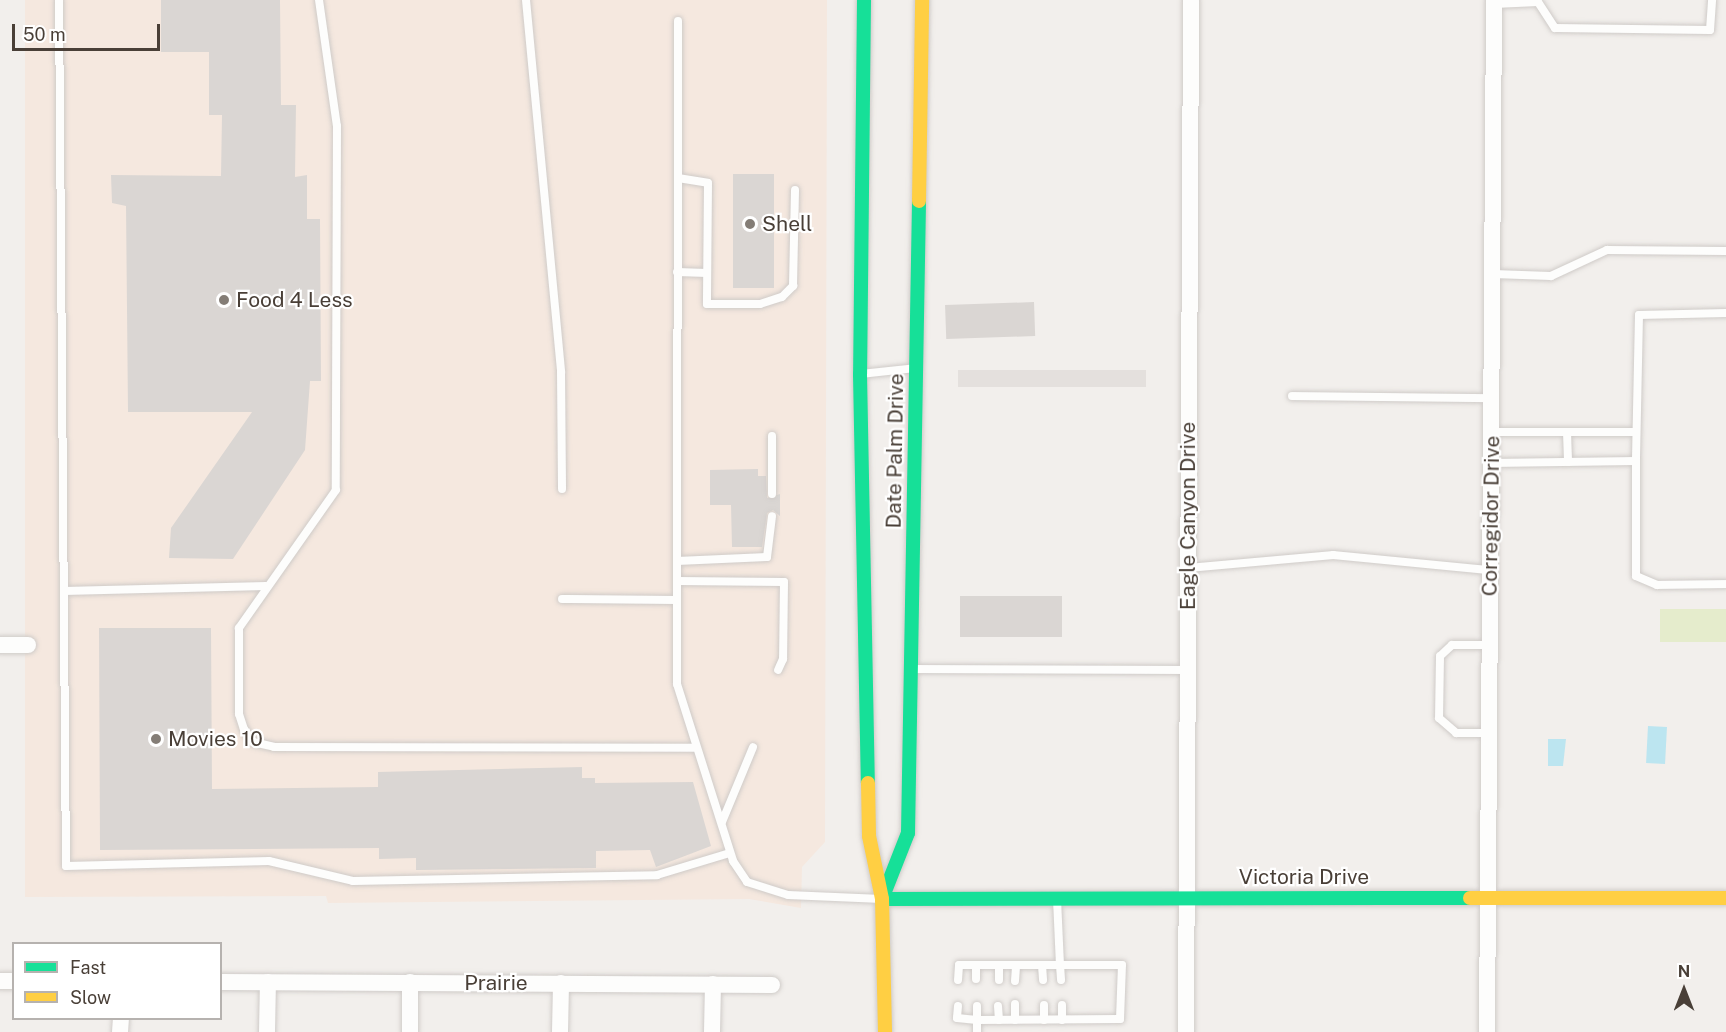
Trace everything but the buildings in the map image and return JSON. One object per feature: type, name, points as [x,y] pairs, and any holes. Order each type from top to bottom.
[{"type":"main road","name":"Date Palm Drive","points":[[864,0],[860,374],[869,836],[882,899],[885,1032]]},
{"type":"main road","name":"Date Palm Drive","points":[[882,899],[908,833],[918,368],[922,0]]},
{"type":"main road","name":"Victoria Drive","points":[[882,899],[1726,898]]},
{"type":"street","name":"Eagle Canyon Drive","points":[[1186,1032],[1191,0]]},
{"type":"street","name":"Corregidor Drive","points":[[1487,1032],[1494,2]]},
{"type":"street","points":[[0,645],[28,645]]},
{"type":"street","name":"Prairie","points":[[222,982],[772,985]]},
{"type":"street","points":[[267,1032],[268,982]]},
{"type":"street","points":[[410,982],[410,1032]]},
{"type":"street","points":[[560,1032],[561,983]]},
{"type":"street","points":[[712,1032],[713,984]]},
{"type":"lane","points":[[59,0],[66,866],[269,861],[353,881],[470,879],[657,875],[730,853]]},
{"type":"lane","points":[[319,0],[337,126],[336,490],[266,586],[239,628],[239,714],[253,742],[274,747],[695,748]]},
{"type":"lane","points":[[526,0],[561,372],[562,489]]},
{"type":"lane","points":[[1494,2],[1539,1],[1555,28],[1710,30],[1712,0]]},
{"type":"lane","points":[[678,21],[677,684],[695,748],[722,822],[730,853],[747,882],[767,891],[882,899]]},
{"type":"lane","points":[[678,178],[708,183],[707,304],[760,304],[782,297],[793,286],[795,190]]},
{"type":"lane","points":[[1492,274],[1551,276],[1607,250],[1726,251]]},
{"type":"lane","points":[[677,272],[707,273]]},
{"type":"lane","points":[[1726,312],[1639,315],[1636,432],[1636,576],[1657,585],[1726,584]]},
{"type":"lane","points":[[860,374],[918,368]]},
{"type":"lane","points":[[1292,396],[1492,398]]},
{"type":"lane","points":[[1491,432],[1636,432]]},
{"type":"lane","points":[[1567,432],[1568,462]]},
{"type":"lane","points":[[772,436],[772,495]]},
{"type":"lane","points":[[1491,463],[1636,461]]},
{"type":"lane","points":[[677,561],[767,557],[772,516]]},
{"type":"lane","points":[[1188,568],[1333,555],[1490,570]]},
{"type":"lane","points":[[677,581],[784,582],[783,659],[778,670]]},
{"type":"lane","points":[[64,591],[266,586]]},
{"type":"lane","points":[[562,599],[677,600]]},
{"type":"lane","points":[[1489,645],[1452,645],[1440,656],[1439,718],[1456,733],[1489,733]]},
{"type":"lane","points":[[911,669],[1188,670]]},
{"type":"lane","points":[[722,822],[753,747]]},
{"type":"lane","points":[[1057,898],[1060,980]]},
{"type":"lane","points":[[958,980],[959,965],[1122,965],[1120,1019],[977,1020],[957,1018],[958,1006]]},
{"type":"lane","points":[[976,965],[976,979]]},
{"type":"lane","points":[[999,965],[999,980]]},
{"type":"lane","points":[[1016,965],[1016,981]]},
{"type":"lane","points":[[1042,965],[1043,980]]},
{"type":"lane","points":[[1015,1004],[1015,1020]]},
{"type":"lane","points":[[1044,1005],[1044,1020]]},
{"type":"lane","points":[[1062,1005],[1062,1020]]},
{"type":"lane","points":[[977,1006],[977,1032]]},
{"type":"lane","points":[[998,1006],[999,1020]]},
{"type":"shaded area","points":[[25,0],[827,0],[825,842],[802,867],[801,908],[749,899],[328,903],[326,896],[25,897]]},
{"type":"shaded area","points":[[958,370],[1146,370],[1146,387],[958,387]]},
{"type":"green space","points":[[1660,609],[1726,609],[1726,642],[1660,642]]},
{"type":"water","points":[[1648,726],[1667,727],[1665,764],[1646,763]]},
{"type":"water","points":[[1548,739],[1566,739],[1563,766],[1548,766]]},
{"type":"traffic: fast","points":[[864,0],[860,374],[868,783]]},
{"type":"traffic: fast","points":[[882,899],[908,833],[919,201]]},
{"type":"traffic: fast","points":[[882,899],[1470,898]]},
{"type":"traffic: slow","points":[[919,201],[922,0]]},
{"type":"traffic: slow","points":[[868,783],[869,836],[882,899],[885,1032]]},
{"type":"traffic: slow","points":[[1470,898],[1726,898]]},
{"type":"place","name":"Shell","points":[[750,224]]},
{"type":"place","name":"Food 4 Less","points":[[224,300]]},
{"type":"place","name":"Movies 10","points":[[156,739]]}]
